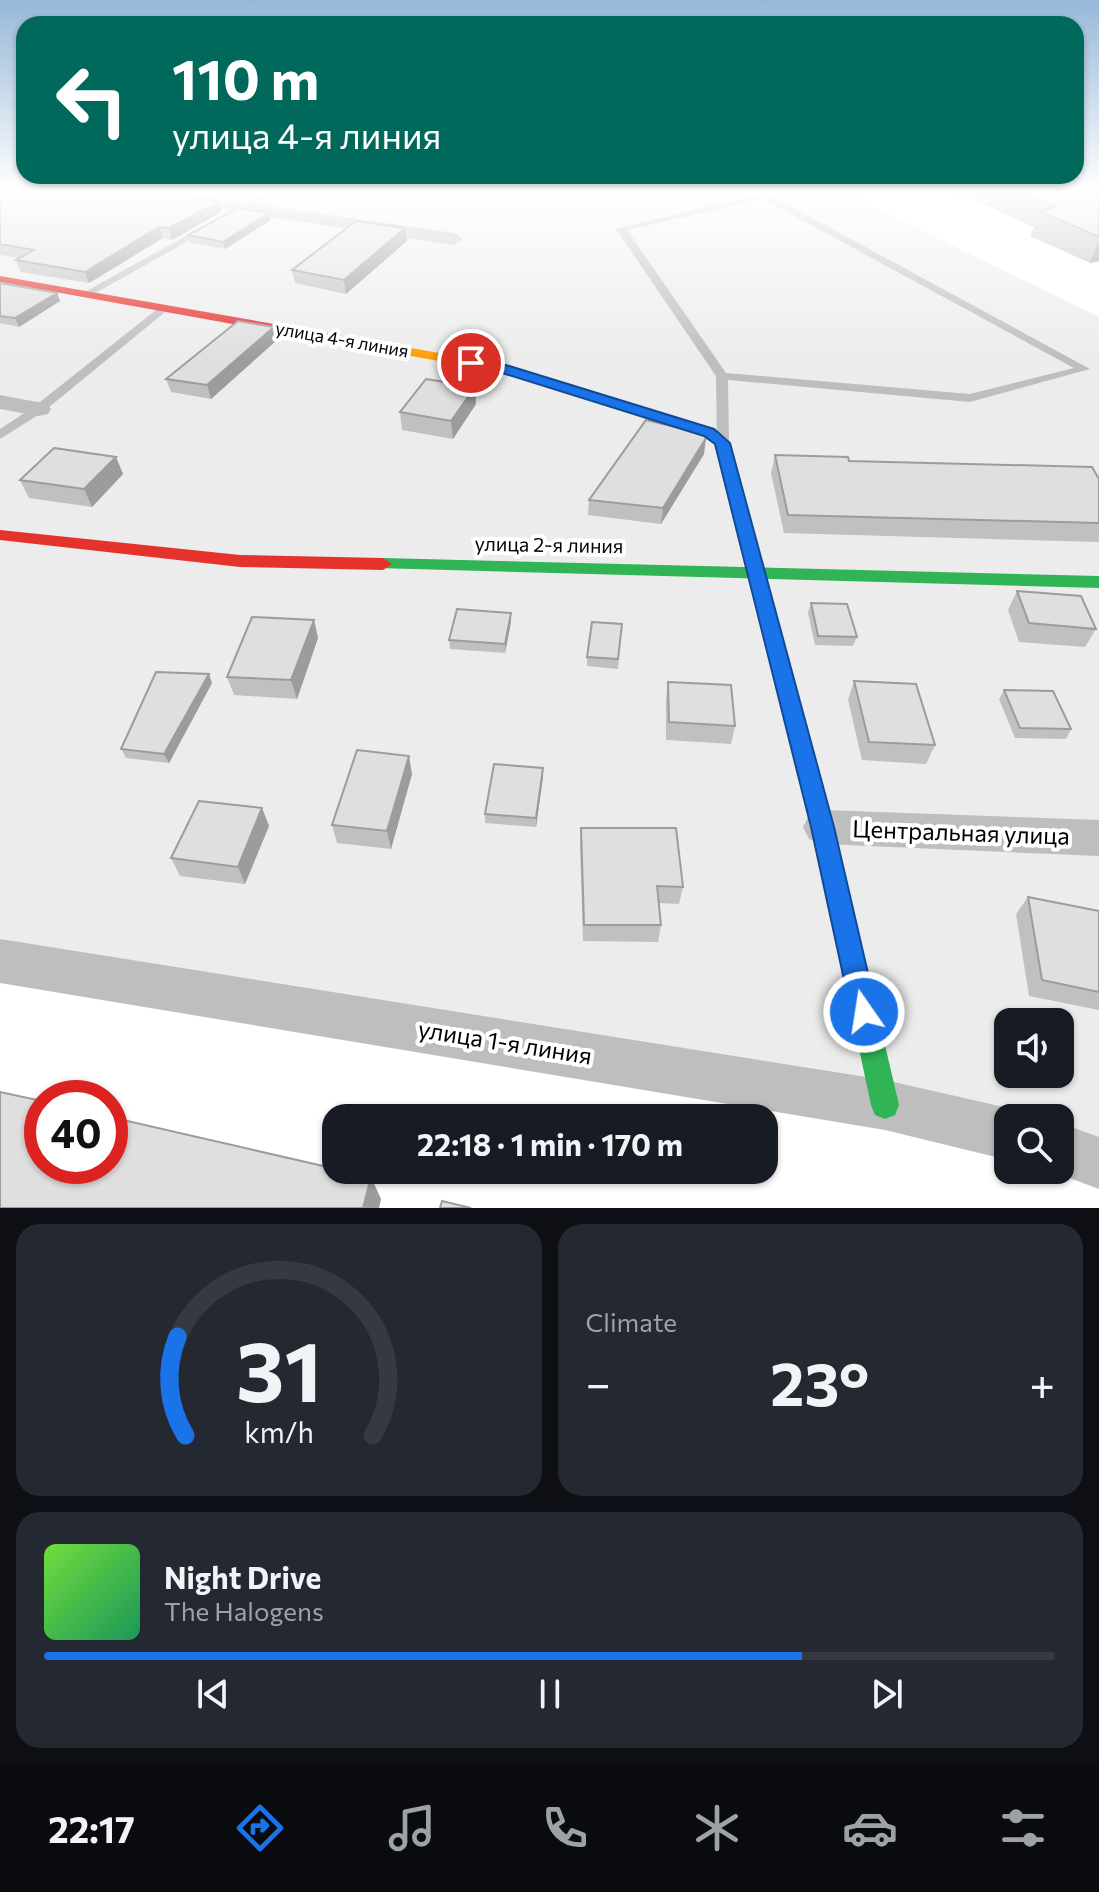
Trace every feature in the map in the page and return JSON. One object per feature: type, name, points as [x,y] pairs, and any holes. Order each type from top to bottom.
[{"type":"street","name":"улица 4-я линия","points":[[0,279],[502,368],[709,433],[722,443]]},
{"type":"street","points":[[0,402],[39,409]]},
{"type":"street","points":[[722,443],[823,827],[885,1105]]},
{"type":"street","name":"улица 2-я линия","points":[[0,535],[240,561],[1099,582]]},
{"type":"street","name":"Центральная улица","points":[[823,827],[1099,838]]},
{"type":"street","name":"улица 1-я линия","points":[[0,961],[885,1105],[994,1131]]},
{"type":"street","points":[[1074,1154],[1099,1163]]},
{"type":"lane","points":[[86,294],[173,246]]},
{"type":"lane","points":[[633,246],[722,376],[722,443]]},
{"type":"lane","points":[[722,376],[970,398],[1084,369],[858,246]]},
{"type":"lane","points":[[0,435],[39,409],[165,308]]},
{"type":"shaded area","points":[[0,246],[954,246],[1099,317],[1099,1171],[1074,1166],[1074,1104],[994,1104],[994,1116],[0,956]]},
{"type":"building","points":[[13,246],[127,246],[85,272],[16,260],[34,250]]},
{"type":"building","points":[[323,246],[383,246],[344,280],[292,270]]},
{"type":"building","points":[[0,283],[57,293],[15,318],[0,316]]},
{"type":"building","points":[[238,321],[274,327],[207,385],[166,379]]},
{"type":"building","points":[[426,379],[475,387],[451,421],[400,412]]},
{"type":"building","points":[[646,420],[705,434],[706,438],[663,508],[589,500]]},
{"type":"building","points":[[54,448],[116,457],[84,489],[20,480]]},
{"type":"building","points":[[775,455],[848,457],[849,461],[1092,467],[1099,479],[1099,523],[788,515]]},
{"type":"building","points":[[1017,591],[1081,596],[1096,629],[1029,623]]},
{"type":"building","points":[[811,603],[847,604],[857,637],[818,636]]},
{"type":"building","points":[[457,609],[511,613],[505,644],[449,640]]},
{"type":"building","points":[[252,617],[314,620],[291,680],[227,677]]},
{"type":"building","points":[[592,622],[622,624],[618,659],[587,657]]},
{"type":"building","points":[[156,672],[209,674],[164,754],[121,749]]},
{"type":"building","points":[[854,681],[916,684],[935,745],[869,742]]},
{"type":"building","points":[[668,682],[731,685],[735,726],[669,722]]},
{"type":"building","points":[[1004,690],[1053,691],[1071,729],[1020,728]]},
{"type":"building","points":[[357,750],[409,756],[387,831],[332,825]]},
{"type":"building","points":[[494,764],[543,768],[536,818],[485,814]]},
{"type":"building","points":[[199,801],[262,808],[238,867],[171,858]]},
{"type":"building","points":[[581,828],[676,828],[683,887],[657,886],[661,925],[584,925]]},
{"type":"building","points":[[1028,897],[1099,911],[1099,992],[1042,980]]},
{"type":"building","points":[[0,1092],[24,1097],[24,1184],[128,1184],[128,1121],[322,1166],[322,1184],[369,1184],[363,1208],[0,1208]]},
{"type":"building","points":[[442,1201],[471,1208],[440,1208]]},
{"type":"traffic: fast","points":[[383,564],[1099,582]]},
{"type":"traffic: fast","points":[[798,731],[823,827],[885,1105]]},
{"type":"traffic: slow","points":[[394,349],[502,368],[709,433],[722,443],[798,731]]},
{"type":"traffic: jam","points":[[0,279],[394,349]]},
{"type":"traffic: jam","points":[[0,535],[240,561],[383,564]]},
{"type":"route","points":[[471,363],[502,368],[709,433],[722,443],[823,827],[864,1012]]}]
